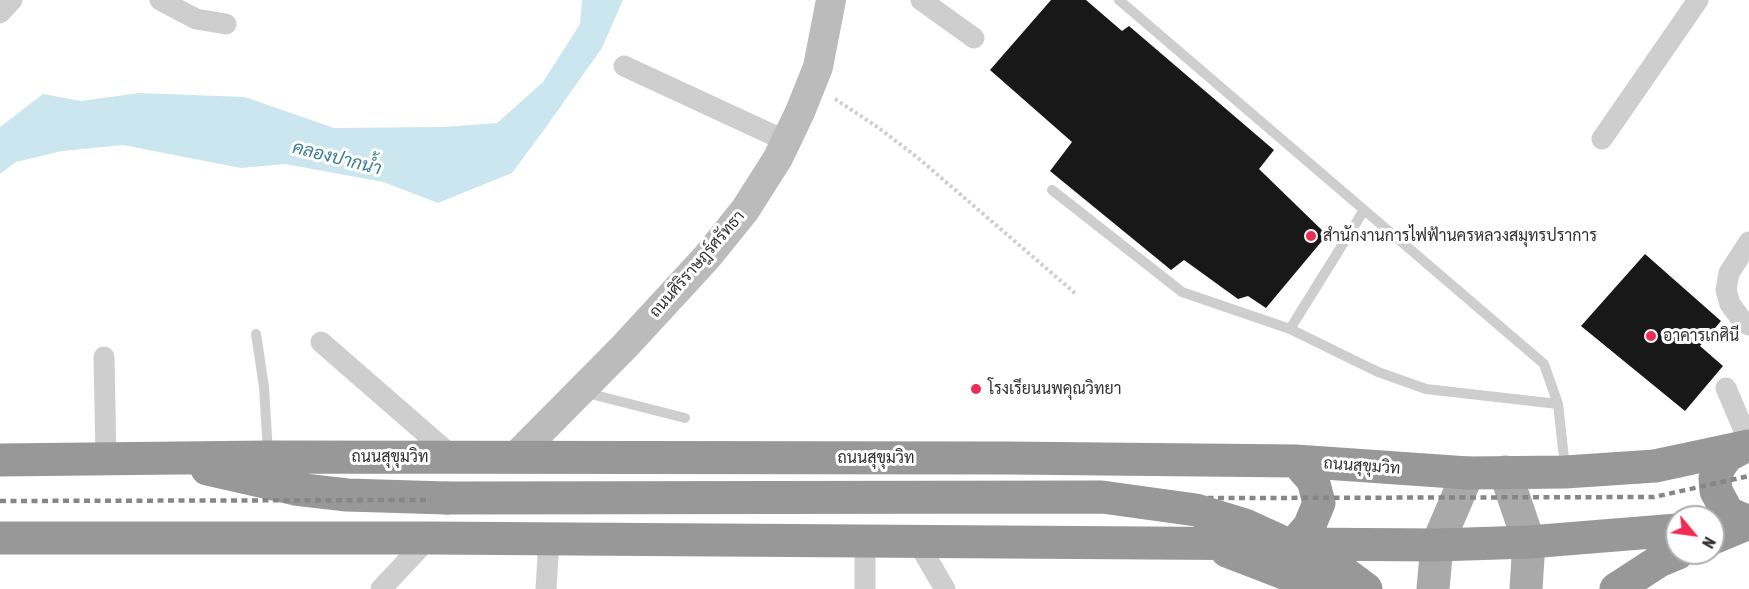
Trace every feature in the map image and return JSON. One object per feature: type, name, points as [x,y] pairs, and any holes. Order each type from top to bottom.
[{"type":"highway","name":"ถนนสุขุมวิท","points":[[0,460],[268,457],[1296,460],[1468,473],[1565,472],[1655,466],[1749,445]]},
{"type":"highway","points":[[1749,445],[1727,456],[1715,478],[1720,503],[1728,513],[1749,522]]},
{"type":"highway","points":[[162,458],[296,489],[347,495],[447,498],[1102,497],[1196,510],[1245,525],[1335,566],[1366,589]]},
{"type":"highway","points":[[1294,544],[1309,527],[1319,503],[1313,480],[1296,460]]},
{"type":"highway","points":[[1725,525],[1749,522]]},
{"type":"highway","points":[[1725,533],[1749,522]]},
{"type":"highway","points":[[0,538],[549,538],[918,543],[1437,545],[1529,542],[1665,531]]},
{"type":"highway","points":[[1209,544],[1325,589]]},
{"type":"highway","points":[[1616,589],[1665,558]]},
{"type":"main road","points":[[1505,472],[1529,542],[1526,589]]},
{"type":"main road","points":[[1433,589],[1437,545],[1468,473]]},
{"type":"street","points":[[0,13],[12,0]]},
{"type":"street","points":[[160,0],[196,19],[226,24]]},
{"type":"street","name":"ถนนศิริราษฎร์ศรัทธา","points":[[515,457],[625,346],[707,257],[745,210],[786,141],[818,67],[831,0]]},
{"type":"street","points":[[921,0],[974,38]]},
{"type":"street","points":[[1602,139],[1698,0]]},
{"type":"street","points":[[624,66],[786,141]]},
{"type":"street","points":[[1749,242],[1729,273],[1726,290],[1730,304],[1749,325]]},
{"type":"street","points":[[321,342],[453,457]]},
{"type":"street","points":[[104,357],[106,459]]},
{"type":"street","points":[[1726,388],[1749,445]]},
{"type":"street","points":[[381,589],[429,538]]},
{"type":"street","points":[[546,589],[549,538]]},
{"type":"street","points":[[865,541],[866,589]]},
{"type":"street","points":[[918,543],[945,589]]},
{"type":"lane","points":[[1119,0],[1544,364],[1558,404],[1565,472]]},
{"type":"lane","points":[[1052,190],[1182,292],[1290,329],[1378,372],[1426,389],[1558,404]]},
{"type":"lane","points":[[1290,329],[1364,210]]},
{"type":"lane","points":[[256,334],[264,387],[268,457]]},
{"type":"lane","points":[[578,391],[685,418]]},
{"type":"path","points":[[811,84],[876,126],[917,157],[1076,294]]},
{"type":"water","name":"คลองปากน้ำ","points":[[582,0],[623,0],[602,48],[546,127],[512,173],[438,203],[383,182],[285,164],[241,168],[123,145],[62,151],[16,162],[0,174],[0,127],[43,94],[81,101],[139,93],[245,97],[334,128],[443,127],[497,123],[543,82],[580,24]]},
{"type":"building","points":[[1051,0],[1086,0],[1122,31],[1129,26],[1274,150],[1259,169],[1327,235],[1266,308],[1248,296],[1238,299],[1184,260],[1171,270],[1050,171],[1072,142],[990,70]]},
{"type":"building","name":"อาคารเกศินี","points":[[1645,254],[1721,321],[1700,346],[1723,366],[1685,411],[1581,326]]},
{"type":"railway","points":[[0,501],[1654,497],[1749,476]]},
{"type":"place","name":"สำนักงานการไฟฟ้านครหลวงสมุทรปราการ","points":[[1311,236]]},
{"type":"place","name":"อาคารเกศินี","points":[[1651,336]]},
{"type":"place","name":"โรงเรียนนพคุณวิทยา","points":[[976,389]]}]
